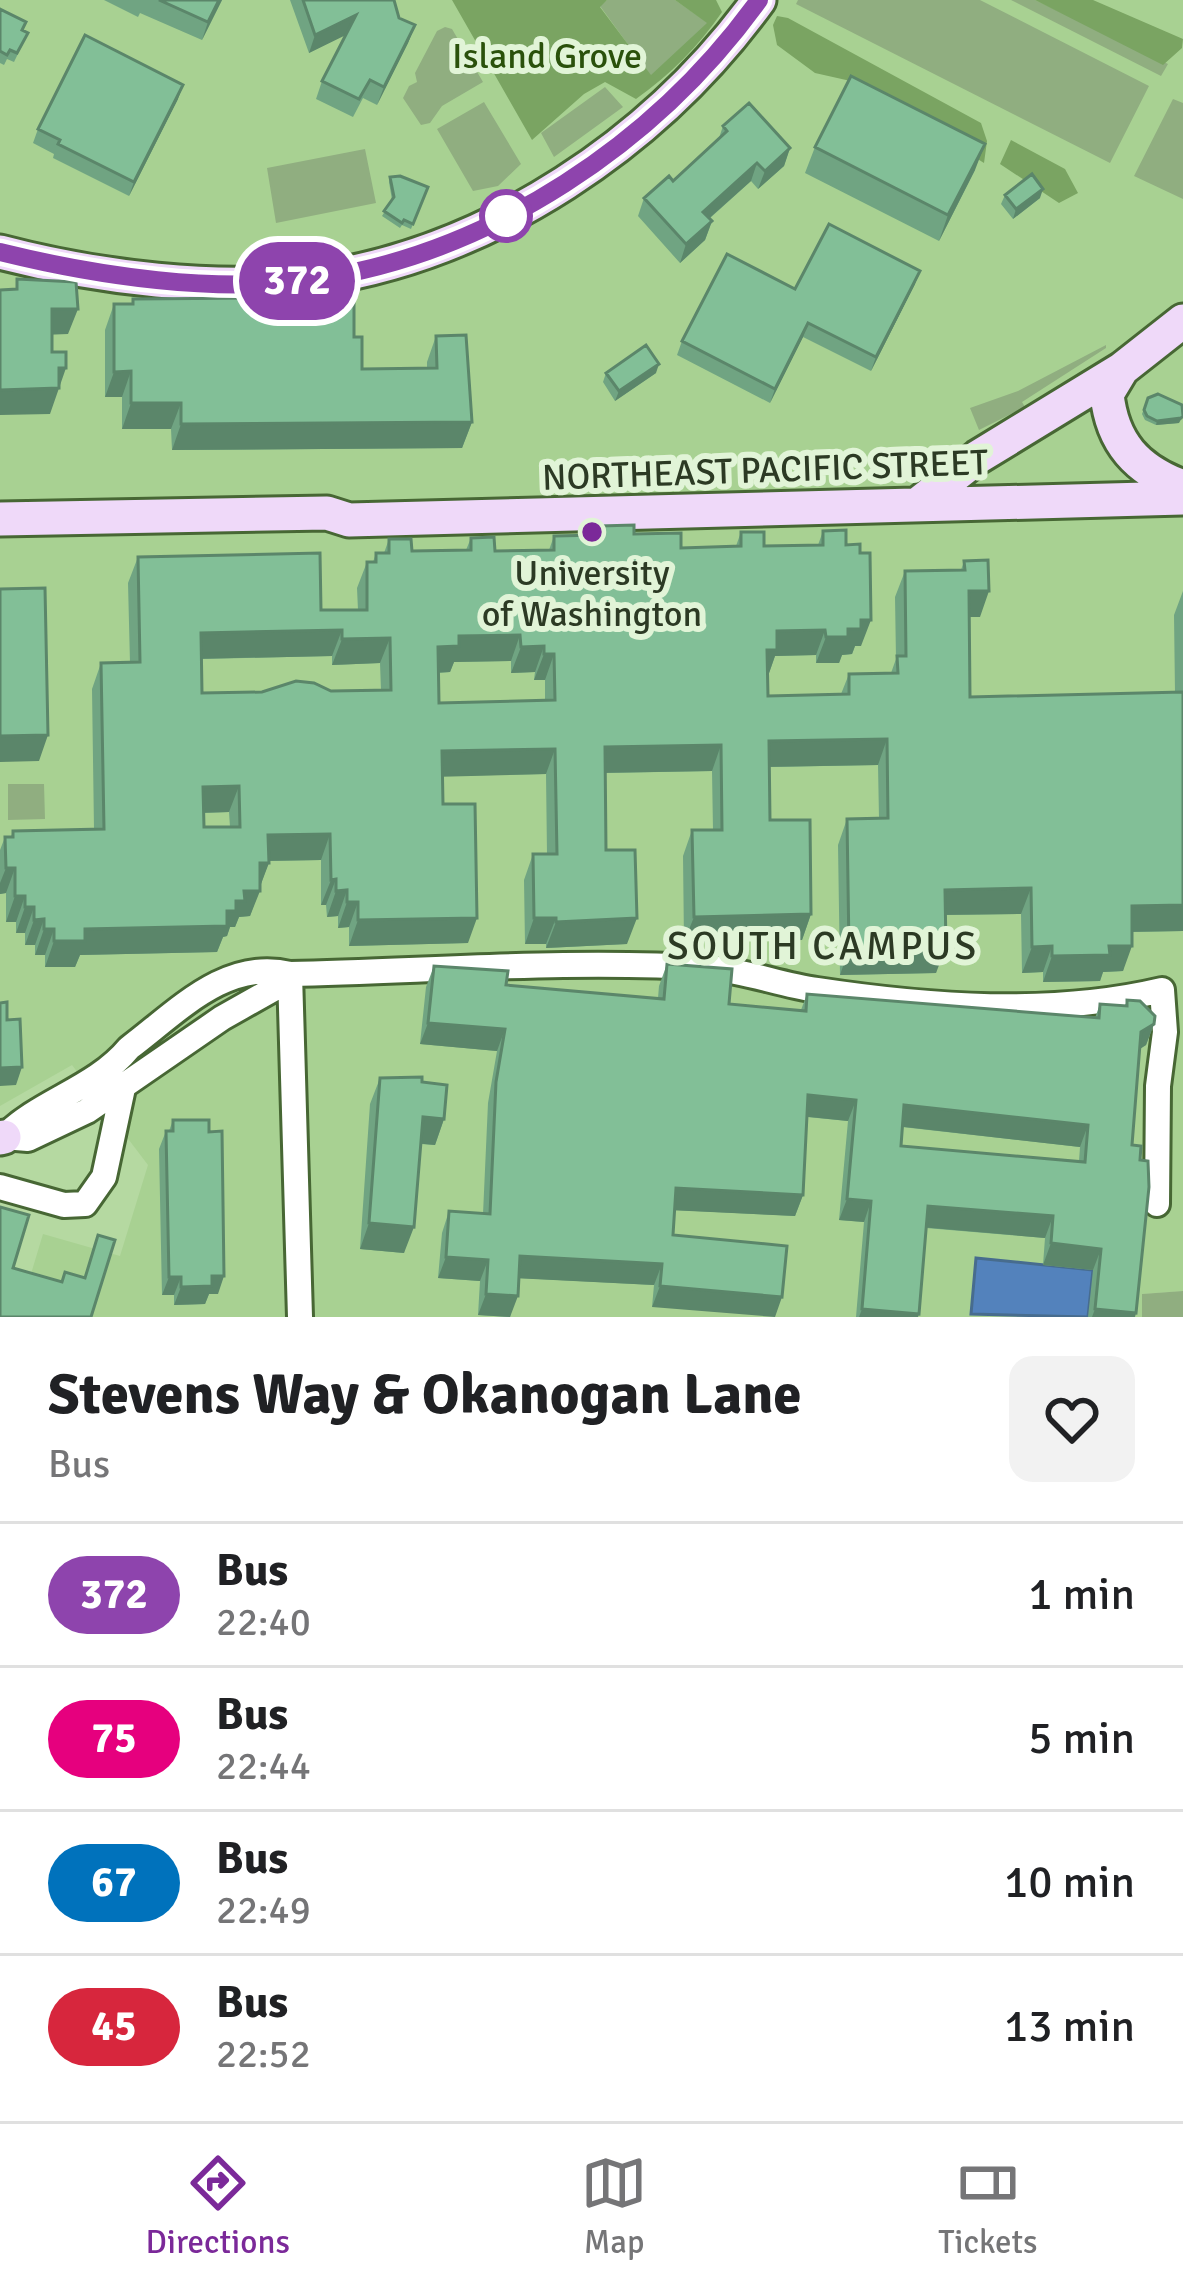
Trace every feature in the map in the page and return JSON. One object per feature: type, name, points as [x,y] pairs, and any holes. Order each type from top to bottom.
[{"type":"main road","points":[[0,252],[219,284],[313,279],[397,261],[487,226],[611,150],[684,90],[759,0]]},
{"type":"main road","points":[[918,504],[979,457],[1122,369],[1183,321]]},
{"type":"main road","points":[[1122,369],[1107,394],[1116,436],[1140,466],[1183,487]]},
{"type":"main road","name":"NORTHEAST PACIFIC STREET","points":[[0,519],[327,513],[349,520],[1183,498]]},
{"type":"main road","name":"NORTHEAST PACIFIC STREET","points":[[0,541],[322,533],[349,520]]},
{"type":"street","points":[[2,1137],[117,1062],[129,1048],[219,982],[258,969],[290,974],[646,965],[717,969],[823,991],[1017,1006],[1105,1002],[1162,990],[1165,1032],[1158,1086],[1157,1204]]},
{"type":"street","points":[[2,1137],[28,1139],[87,1111],[290,974]]},
{"type":"street","points":[[290,974],[299,1317]]},
{"type":"street","points":[[0,1187],[64,1205],[85,1204],[104,1178],[123,1088]]},
{"type":"shaded area","name":"University of Washington","points":[[0,0],[1183,0],[1183,1291],[1142,1294],[1142,1317],[18,1317],[43,1234],[120,1256],[148,1165],[72,1065],[0,1106]]},
{"type":"shaded area","points":[[607,0],[675,0],[708,23],[651,76],[600,6]]},
{"type":"shaded area","points":[[798,0],[980,0],[1149,86],[1110,163],[796,4]]},
{"type":"shaded area","points":[[1011,0],[1035,0],[1168,64],[1161,76]]},
{"type":"shaded area","points":[[452,29],[483,82],[442,106],[430,123],[421,125],[403,98],[417,82],[415,73],[437,31]]},
{"type":"shaded area","points":[[605,87],[623,107],[554,157],[541,133]]},
{"type":"shaded area","points":[[1173,99],[1183,103],[1183,199],[1134,176]]},
{"type":"shaded area","points":[[484,102],[521,164],[498,186],[473,191],[437,129]]},
{"type":"shaded area","points":[[365,149],[376,203],[276,223],[267,168]]},
{"type":"shaded area","points":[[1106,345],[1022,402],[1025,407],[979,430],[970,408],[1018,391]]},
{"type":"shaded area","points":[[8,784],[44,784],[45,819],[8,820]]},
{"type":"shaded area","points":[[1183,1291],[1183,1317],[1142,1317],[1142,1294]]},
{"type":"green space","name":"Island Grove","points":[[452,0],[607,0],[600,7],[651,75],[707,23],[675,0],[716,0],[722,12],[683,59],[636,99],[605,82],[584,94],[532,140]]},
{"type":"green space","points":[[1035,0],[1093,0],[1183,39],[1182,48],[1163,65]]},
{"type":"green space","points":[[777,16],[981,123],[987,141],[984,163],[855,82],[815,73],[777,45],[773,25]]},
{"type":"green space","points":[[1011,140],[1065,169],[1078,193],[1059,203],[1000,164]]},
{"type":"water","points":[[976,1258],[1093,1270],[1088,1317],[971,1314]]},
{"type":"building","points":[[159,0],[219,0],[208,22]]},
{"type":"building","points":[[303,0],[394,0],[399,18],[415,25],[384,87],[370,80],[359,99],[322,81],[356,15],[315,35]]},
{"type":"building","points":[[0,9],[26,22],[22,30],[28,33],[17,53],[0,51]]},
{"type":"building","points":[[85,35],[183,85],[134,182],[38,129]]},
{"type":"building","points":[[851,76],[985,144],[948,215],[815,147]]},
{"type":"building","points":[[749,103],[790,148],[765,171],[757,163],[703,212],[712,221],[686,244],[644,198],[669,176],[673,181],[727,131],[723,126]]},
{"type":"building","points":[[1032,174],[1043,189],[1016,209],[1005,195]]},
{"type":"building","points":[[390,177],[428,187],[413,224],[384,211],[394,197]]},
{"type":"building","points":[[829,224],[920,271],[876,357],[808,323],[775,389],[682,341],[727,254],[795,289]]},
{"type":"building","points":[[17,279],[76,282],[78,309],[52,309],[52,352],[66,352],[66,368],[59,368],[59,388],[0,390],[0,290],[17,289]]},
{"type":"building","points":[[354,297],[354,337],[362,337],[362,369],[437,368],[436,336],[466,335],[472,422],[181,424],[181,403],[131,403],[131,371],[114,372],[114,304],[133,304],[133,299]]},
{"type":"building","points":[[646,345],[659,364],[619,391],[606,373]]},
{"type":"building","points":[[1158,394],[1182,405],[1183,416],[1157,421],[1147,416],[1148,398]]},
{"type":"building","points":[[634,525],[634,534],[681,533],[681,548],[741,546],[741,532],[764,532],[764,546],[823,545],[823,531],[846,530],[846,545],[860,544],[860,553],[870,553],[871,620],[861,620],[861,629],[848,629],[848,637],[826,637],[825,630],[777,631],[777,650],[767,650],[768,696],[849,694],[849,674],[898,673],[897,656],[906,656],[905,571],[965,570],[964,561],[988,560],[989,591],[969,591],[970,697],[1183,692],[1183,905],[1132,906],[1132,946],[1109,946],[1110,955],[1052,956],[1052,946],[1032,947],[1031,888],[945,890],[946,947],[849,949],[847,819],[888,818],[887,739],[769,741],[770,820],[810,820],[811,914],[694,917],[692,830],[722,830],[721,745],[605,747],[606,850],[635,850],[637,918],[556,922],[556,918],[534,918],[533,854],[557,854],[555,749],[442,751],[443,804],[475,804],[477,918],[358,920],[358,902],[347,902],[347,890],[336,891],[336,879],[331,880],[330,834],[268,835],[269,863],[260,863],[260,891],[244,891],[245,901],[236,901],[236,911],[227,911],[227,926],[85,929],[85,941],[54,941],[54,929],[44,929],[44,919],[34,920],[34,907],[25,907],[25,896],[15,896],[15,868],[6,868],[5,837],[13,837],[13,831],[104,829],[101,663],[140,662],[138,557],[320,553],[321,610],[367,610],[367,562],[376,562],[376,553],[389,553],[389,539],[411,539],[412,551],[471,550],[471,538],[494,537],[495,551],[554,550],[554,536],[600,535],[600,526]],"holes":[[[342,630],[342,639],[390,638],[391,690],[331,691],[296,681],[262,692],[202,693],[201,633]],[[520,635],[521,647],[544,646],[544,654],[554,654],[555,700],[439,703],[438,647],[459,646],[459,636]],[[239,786],[240,827],[204,827],[203,787]]]},
{"type":"building","points":[[45,588],[48,735],[0,736],[0,589]]},
{"type":"building","points":[[667,964],[732,969],[729,1004],[806,1011],[807,994],[1099,1018],[1100,1004],[1127,1006],[1127,1000],[1140,1001],[1155,1016],[1154,1024],[1141,1032],[1132,1145],[1141,1146],[1140,1160],[1148,1161],[1149,1187],[1136,1313],[1095,1309],[1101,1249],[1051,1243],[1053,1216],[928,1206],[919,1314],[862,1309],[871,1201],[847,1199],[856,1100],[808,1095],[803,1195],[676,1188],[673,1235],[787,1246],[782,1297],[660,1286],[662,1264],[520,1256],[518,1296],[486,1294],[488,1260],[446,1257],[449,1211],[490,1214],[496,1082],[505,1029],[428,1023],[434,966],[508,971],[506,985],[664,999]],"holes":[[[904,1105],[1088,1125],[1085,1162],[901,1146]]]},
{"type":"building","points":[[7,1002],[7,1020],[20,1019],[22,1067],[0,1068],[0,1003]]},
{"type":"building","points":[[422,1077],[422,1082],[447,1085],[444,1119],[423,1117],[414,1227],[369,1223],[380,1078]]},
{"type":"building","points":[[173,1120],[209,1120],[209,1132],[222,1131],[224,1276],[212,1276],[212,1286],[181,1287],[181,1277],[169,1277],[166,1131],[173,1131]]},
{"type":"building","points":[[0,1207],[29,1215],[13,1268],[62,1282],[65,1272],[85,1278],[98,1235],[115,1240],[91,1317],[0,1317]]},
{"type":"bus line","name":"372","points":[[0,252],[219,284],[313,279],[397,261],[487,226],[611,150],[684,90],[759,0]]},
{"type":"place","name":"University of Washington","points":[[592,532]]},
{"type":"district","name":"SOUTH CAMPUS","points":[[823,945]]}]
